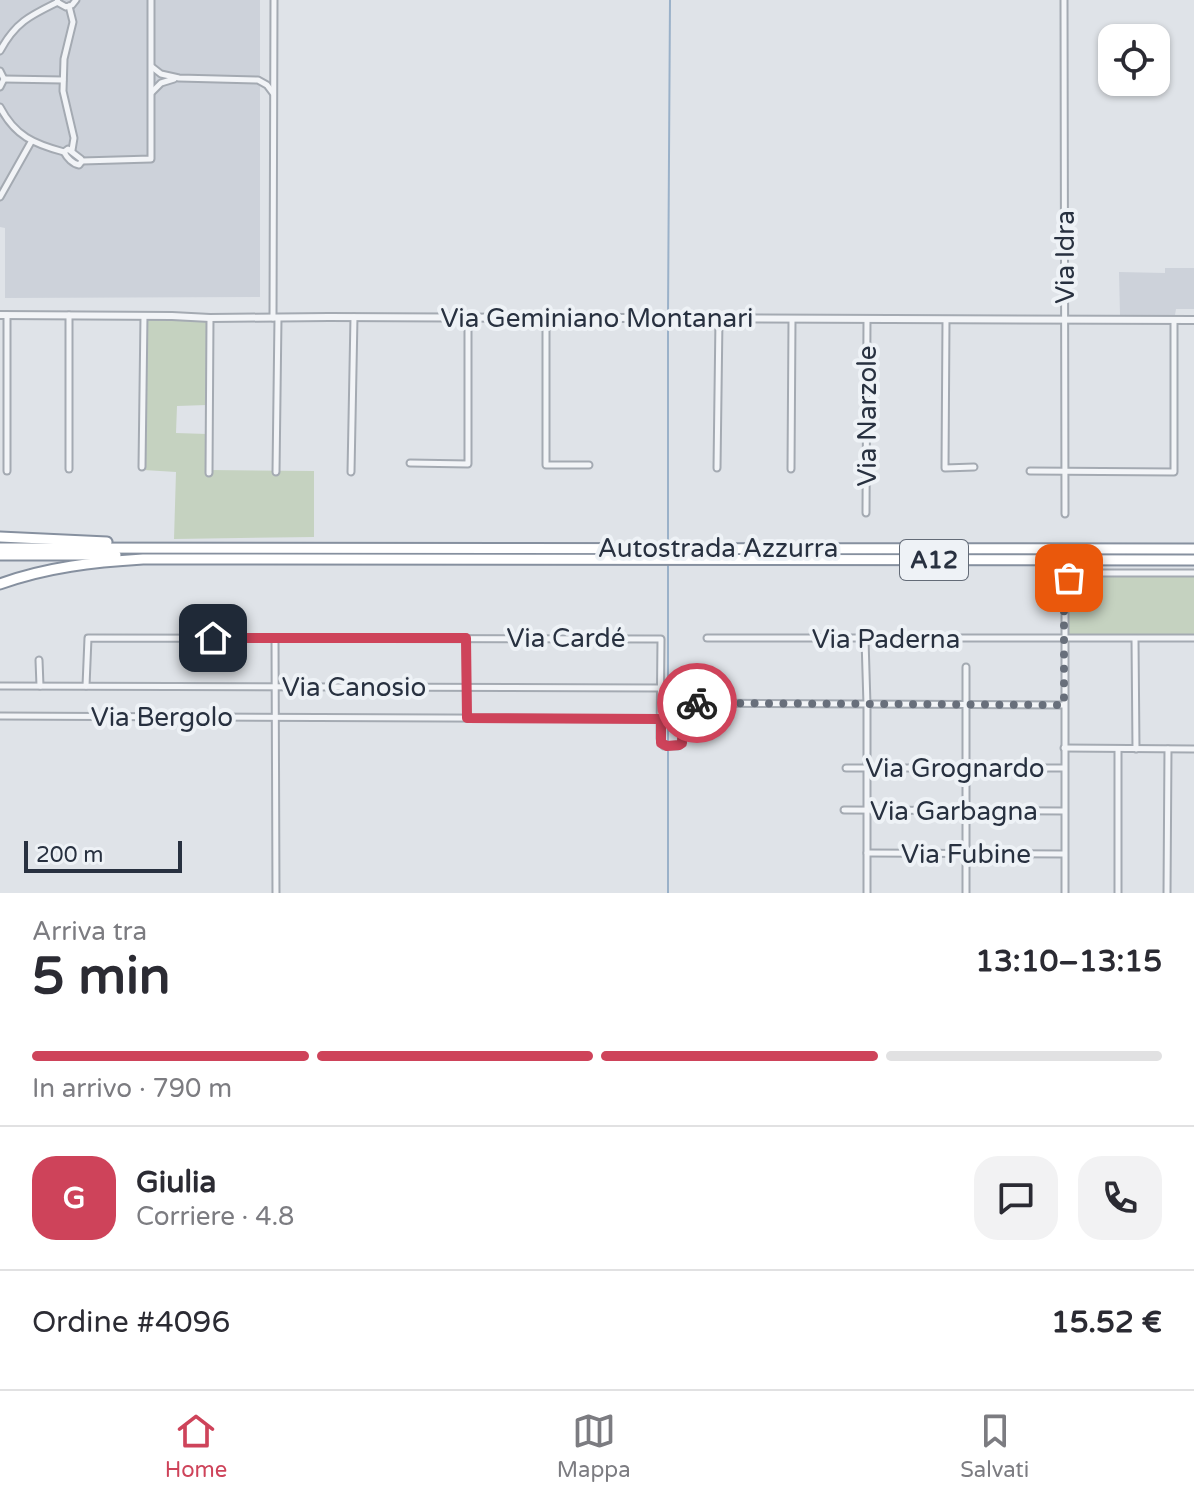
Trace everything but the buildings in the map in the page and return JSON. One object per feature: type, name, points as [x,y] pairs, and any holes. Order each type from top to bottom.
[{"type":"highway","points":[[0,537],[243,552]]},
{"type":"highway","name":"Autostrada Azzurra","points":[[243,552],[663,548],[1194,549]]},
{"type":"highway","points":[[4,552],[243,552]]},
{"type":"highway","points":[[0,584],[50,569],[90,562],[243,552]]},
{"type":"highway","name":"Autostrada Azzurra","points":[[243,552],[661,559],[1194,560]]},
{"type":"street","points":[[0,51],[25,18],[57,1],[69,6],[76,0]]},
{"type":"street","points":[[0,107],[6,119],[31,142],[64,152],[79,165],[82,161],[151,159],[151,0]]},
{"type":"street","points":[[274,0],[276,472]]},
{"type":"street","name":"Via Idra","points":[[1064,0],[1065,514]]},
{"type":"street","points":[[69,6],[73,23],[65,53],[63,80],[64,101],[74,138],[72,150]]},
{"type":"street","points":[[151,66],[161,74],[179,78],[263,77],[274,66]]},
{"type":"street","points":[[0,71],[4,79]]},
{"type":"street","points":[[151,80],[161,74]]},
{"type":"street","points":[[263,77],[274,94]]},
{"type":"street","points":[[151,93],[161,83],[179,78]]},
{"type":"street","points":[[4,79],[63,80]]},
{"type":"street","points":[[0,87],[4,79]]},
{"type":"street","points":[[151,80],[161,83]]},
{"type":"street","points":[[0,197],[31,142]]},
{"type":"street","points":[[64,152],[72,150],[82,161]]},
{"type":"street","points":[[4,315],[7,471]]},
{"type":"street","name":"Via Geminiano Montanari","points":[[4,315],[1194,320]]},
{"type":"street","points":[[69,315],[69,469]]},
{"type":"street","points":[[142,467],[144,316]]},
{"type":"street","points":[[351,472],[354,317]]},
{"type":"street","points":[[209,473],[210,318]]},
{"type":"street","points":[[410,463],[468,464],[468,318]]},
{"type":"street","points":[[546,318],[546,465],[589,465]]},
{"type":"street","points":[[717,468],[719,319]]},
{"type":"street","points":[[791,469],[792,320]]},
{"type":"street","name":"Via Narzole","points":[[866,513],[867,320]]},
{"type":"street","points":[[946,320],[945,468],[974,467]]},
{"type":"street","points":[[1030,471],[1174,472],[1174,320]]},
{"type":"street","points":[[1065,893],[1067,580],[1079,573],[1194,573]]},
{"type":"street","name":"Via Cardé","points":[[86,686],[88,638],[466,638],[661,639],[661,688]]},
{"type":"street","points":[[275,638],[276,893]]},
{"type":"street","points":[[466,638],[467,718]]},
{"type":"street","name":"Via Paderna","points":[[707,638],[1194,638]]},
{"type":"street","points":[[865,639],[867,893]]},
{"type":"street","points":[[1135,639],[1136,749]]},
{"type":"street","points":[[39,660],[40,686]]},
{"type":"street","points":[[966,667],[966,893]]},
{"type":"street","name":"Via Canosio","points":[[0,686],[661,688]]},
{"type":"street","points":[[661,688],[661,743],[670,746],[682,742],[683,712],[689,704],[1064,705]]},
{"type":"street","name":"Via Bergolo","points":[[0,716],[661,719]]},
{"type":"street","points":[[1064,748],[1194,749]]},
{"type":"street","points":[[1118,749],[1118,893]]},
{"type":"street","points":[[1167,893],[1168,749]]},
{"type":"street","name":"Via Grognardo","points":[[846,768],[1064,768]]},
{"type":"street","name":"Via Garbagna","points":[[844,810],[1064,811]]},
{"type":"street","name":"Via Fubine","points":[[867,853],[1064,854]]},
{"type":"shaded area","points":[[0,0],[260,0],[260,297],[5,298],[5,228],[0,227]]},
{"type":"shaded area","points":[[1165,268],[1194,268],[1194,309],[1176,309],[1175,315],[1120,315],[1119,272],[1165,273]]},
{"type":"green space","points":[[145,320],[207,321],[207,405],[177,406],[176,433],[207,434],[208,470],[314,471],[314,537],[174,539],[176,472],[144,470]]},
{"type":"green space","points":[[1079,575],[1194,576],[1194,635],[1068,636],[1068,594],[1073,580]]},
{"type":"waterway","points":[[668,315],[670,0]]},
{"type":"waterway","points":[[668,321],[668,547]]},
{"type":"waterway","points":[[668,565],[668,743]]},
{"type":"waterway","points":[[668,749],[668,893]]},
{"type":"way so far","points":[[697,703],[1064,705],[1064,590],[1069,578]]},
{"type":"route","points":[[213,638],[466,638],[467,718],[661,719],[661,743],[667,746],[682,743],[683,712],[688,704],[697,703]]}]
